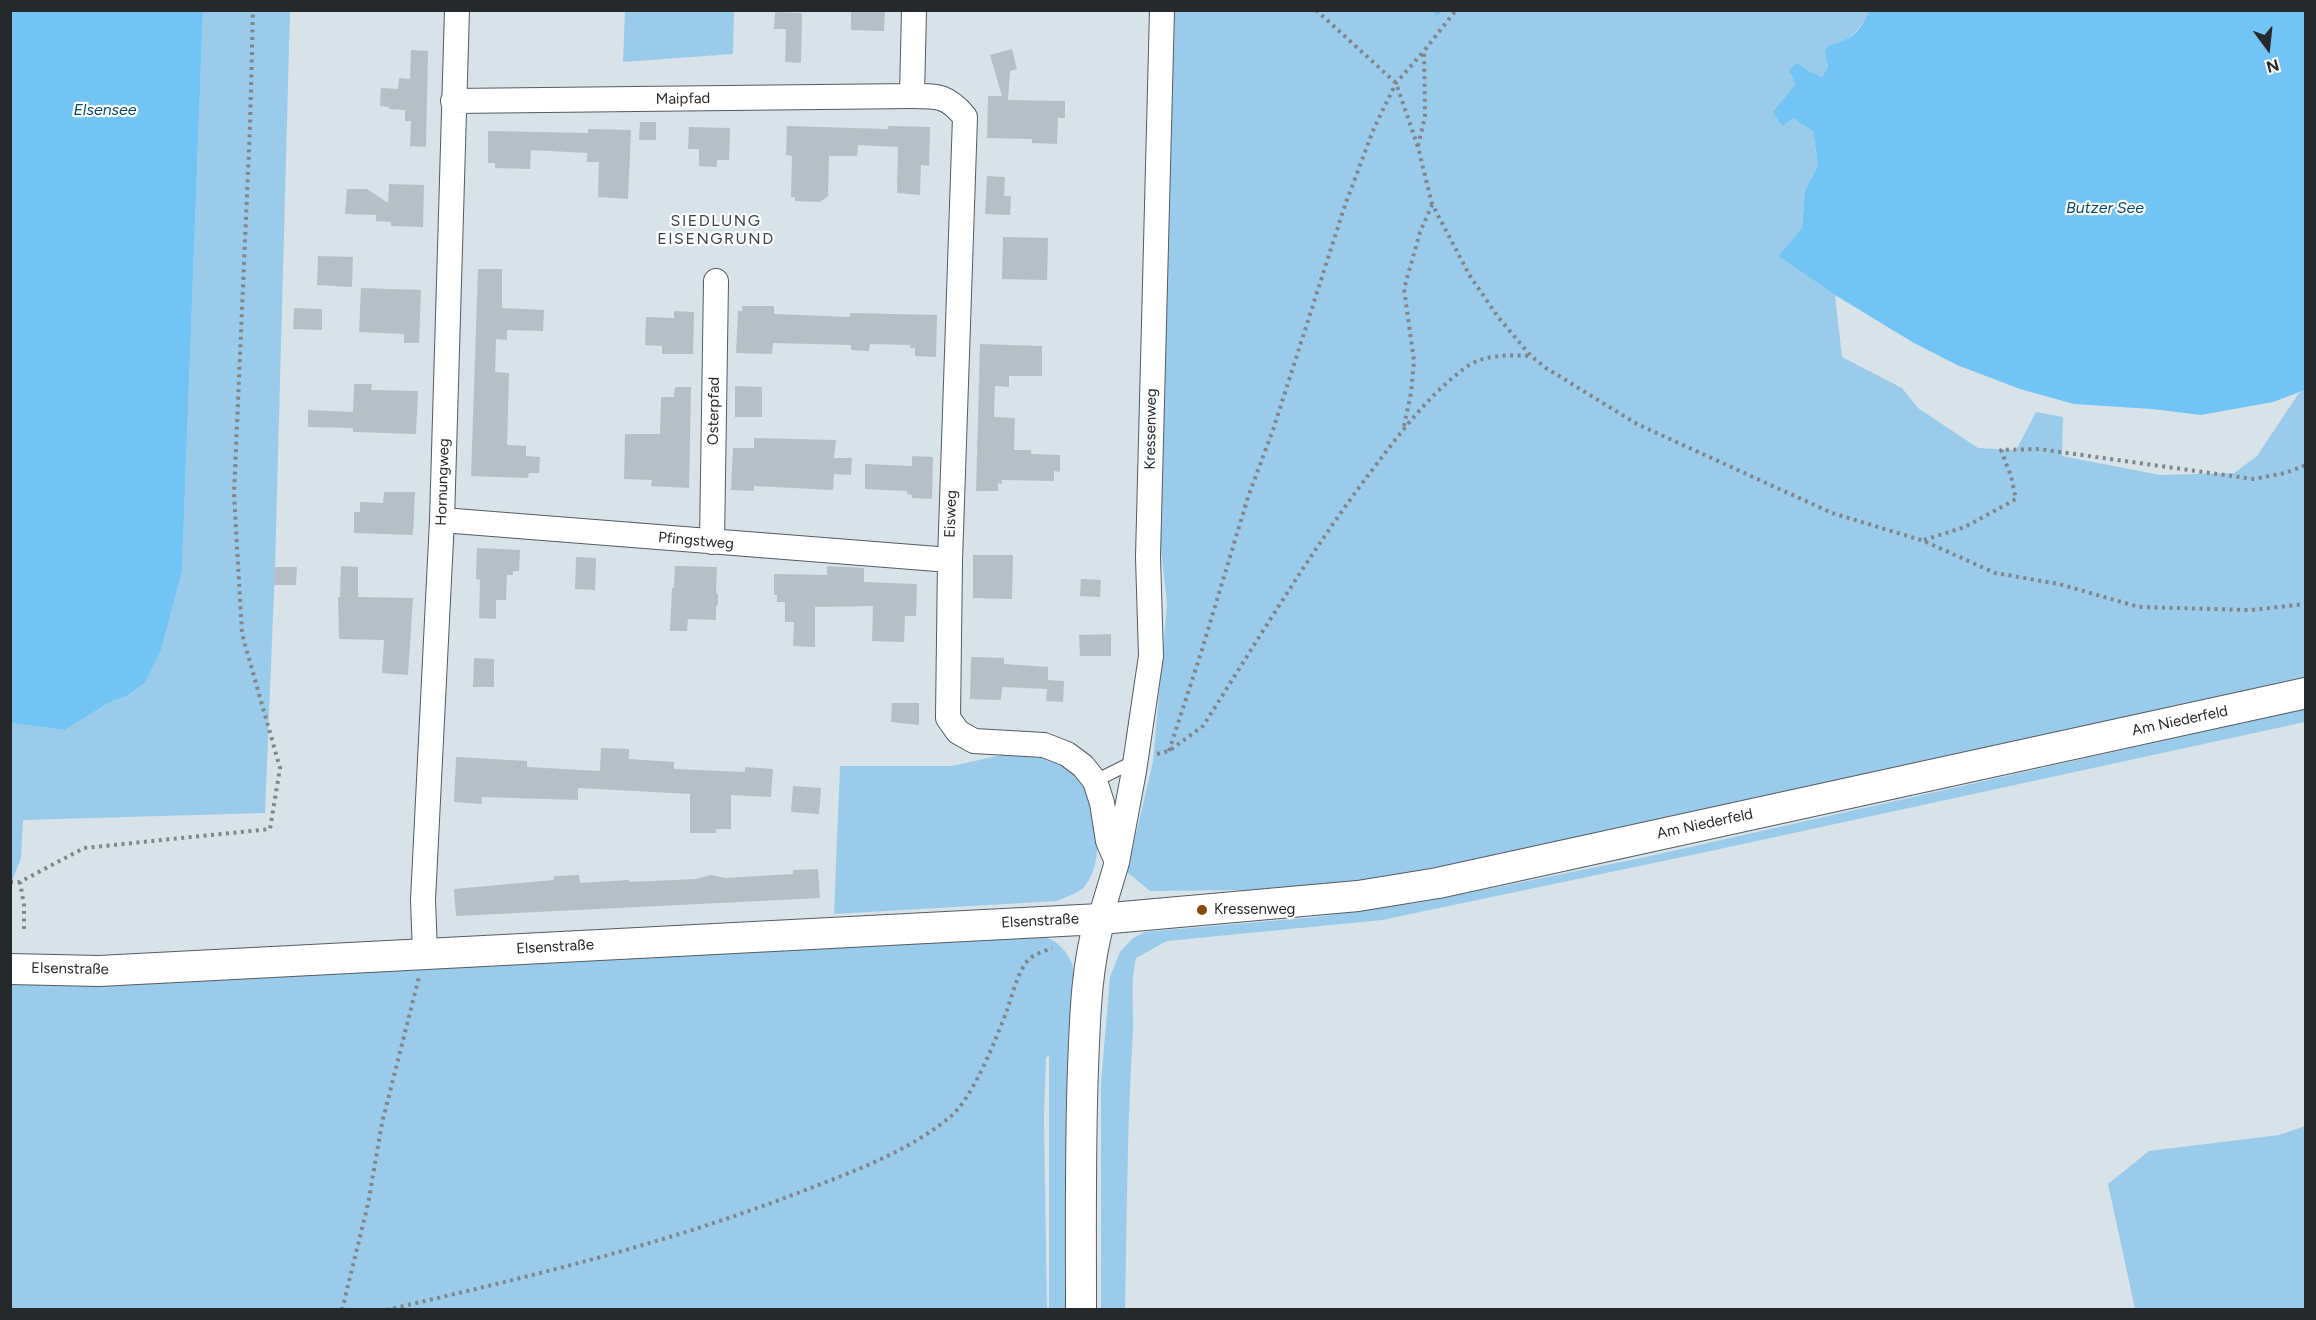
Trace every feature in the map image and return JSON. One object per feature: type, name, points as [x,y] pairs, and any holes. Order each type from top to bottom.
[{"type":"street","name":"Hornungweg","points":[[425,954],[423,900],[442,520],[457,10]]},
{"type":"street","points":[[912,96],[914,10]]},
{"type":"street","name":"Kressenweg","points":[[1081,1310],[1081,1122],[1084,1037],[1091,956],[1117,862],[1136,760],[1151,656],[1148,557],[1162,10]]},
{"type":"street","name":"Maipfad","points":[[453,101],[912,96]]},
{"type":"street","name":"Eisweg","points":[[912,96],[938,96],[954,103],[965,117],[950,560],[948,718],[958,732],[974,741],[1044,745],[1067,754],[1083,766],[1095,781],[1102,803],[1108,841],[1117,862]]},
{"type":"street","name":"Osterpfad","points":[[712,542],[716,281]]},
{"type":"street","name":"Pfingstweg","points":[[442,520],[950,560]]},
{"type":"street","name":"Am Niederfeld","points":[[1100,918],[1358,896],[1438,883],[2306,693]]},
{"type":"street","name":"Elsenstraße","points":[[10,969],[99,971],[1100,918]]},
{"type":"lane","points":[[1095,781],[1136,760]]},
{"type":"path","points":[[10,882],[20,882],[84,848],[270,829],[280,768],[242,634],[234,494],[253,10]]},
{"type":"path","points":[[1316,10],[1396,83],[1418,147],[1432,204],[1470,276],[1498,317],[1531,356],[1546,368],[1637,424],[1832,513],[1924,541],[1995,573],[2059,584],[2139,607],[2251,610],[2306,604]]},
{"type":"path","points":[[1168,751],[1344,205],[1374,128],[1396,83],[1456,10]]},
{"type":"path","points":[[1418,147],[1425,117],[1424,51]]},
{"type":"path","points":[[1404,429],[1414,362],[1404,289],[1420,232],[1432,204]]},
{"type":"path","points":[[1136,760],[1168,751],[1203,726],[1340,511],[1414,415],[1466,367],[1482,359],[1506,354],[1531,356]]},
{"type":"path","points":[[1924,541],[1965,527],[2016,499],[2012,476],[2001,450],[2039,449],[2253,479],[2285,473],[2306,465]]},
{"type":"path","points":[[20,882],[24,905],[24,929]]},
{"type":"path","points":[[386,1310],[640,1248],[747,1213],[857,1170],[907,1145],[937,1128],[957,1111],[991,1048],[1020,973],[1030,958],[1054,946]]},
{"type":"path","points":[[342,1310],[368,1204],[382,1123],[425,954]]},
{"type":"shaded area","points":[[203,11],[290,11],[275,567],[265,813],[23,820],[21,858],[11,884],[11,723],[65,730],[108,703],[126,696],[182,570]]},
{"type":"shaded area","points":[[625,11],[734,11],[733,54],[623,62]]},
{"type":"shaded area","points":[[1173,11],[1869,11],[1857,31],[1825,53],[1828,67],[1822,77],[1798,63],[1791,75],[1795,85],[1793,118],[1813,131],[1818,165],[1805,190],[1802,228],[1778,256],[1835,295],[1842,357],[1902,388],[1918,408],[1978,448],[2016,450],[2036,412],[2063,417],[2062,456],[2160,475],[2234,473],[2257,456],[2299,393],[2305,390],[2305,680],[1927,760],[1504,855],[1359,881],[1248,890],[1150,891],[1127,872],[1153,762],[1167,604],[1158,521]]},
{"type":"shaded area","points":[[2305,709],[2305,722],[1382,920],[1167,941],[1136,958],[1134,967],[1125,1309],[1101,1309],[1101,1083],[1110,977],[1120,952],[1132,939],[1144,932],[1316,917],[1423,902],[1641,858]]},
{"type":"shaded area","points":[[1002,755],[1035,755],[1059,759],[1077,773],[1086,787],[1092,803],[1098,839],[1097,857],[1092,873],[1083,888],[1057,901],[834,914],[840,766],[952,766]]},
{"type":"shaded area","points":[[1036,934],[1052,940],[1063,949],[1071,961],[1076,976],[1067,1309],[1049,1309],[1049,1056],[1046,1057],[1044,1118],[1047,1309],[11,1310],[11,982]]},
{"type":"shaded area","points":[[2305,1126],[2305,1309],[2135,1309],[2108,1184],[2149,1151],[2279,1135]]},
{"type":"water","name":"Elsensee","points":[[11,10],[203,11],[182,570],[161,650],[145,682],[126,696],[108,703],[65,730],[11,723]]},
{"type":"water","name":"Butzer See","points":[[1869,11],[2305,11],[2305,390],[2273,402],[2201,415],[2074,404],[2020,389],[1957,365],[1914,343],[1835,295],[1778,256],[1802,228],[1805,190],[1818,165],[1813,131],[1793,118],[1782,126],[1773,112],[1795,85],[1789,69],[1798,63],[1822,77],[1828,67],[1825,53],[1828,46],[1853,35],[1862,25]]},
{"type":"building","points":[[851,10],[885,10],[884,31],[851,30]]},
{"type":"building","points":[[775,12],[802,13],[801,63],[785,62],[786,29],[774,29]]},
{"type":"building","points":[[1012,49],[1017,69],[1010,71],[1008,100],[1065,101],[1065,118],[1058,118],[1057,144],[1032,143],[1032,139],[987,138],[988,96],[1002,96],[990,55]]},
{"type":"building","points":[[411,50],[428,51],[426,147],[410,146],[411,121],[405,121],[405,110],[380,106],[381,88],[398,89],[399,78],[410,79]]},
{"type":"building","points":[[640,122],[656,122],[656,140],[639,140]]},
{"type":"building","points":[[787,126],[888,129],[888,126],[930,127],[929,166],[921,165],[920,195],[897,193],[898,147],[858,145],[857,156],[829,156],[828,196],[820,202],[795,201],[795,197],[791,197],[792,156],[786,155]]},
{"type":"building","points":[[689,127],[730,128],[729,160],[717,160],[717,167],[699,166],[699,149],[688,149]]},
{"type":"building","points":[[588,129],[631,130],[628,199],[598,197],[599,162],[587,162],[587,153],[531,150],[530,169],[495,168],[495,163],[488,163],[488,131],[588,133]]},
{"type":"building","points":[[987,176],[1005,177],[1004,196],[1011,196],[1010,215],[985,214]]},
{"type":"building","points":[[389,184],[424,185],[423,227],[391,226],[391,222],[376,221],[376,215],[345,214],[347,189],[367,189],[388,203]]},
{"type":"building","points":[[1003,237],[1048,238],[1047,280],[1002,279]]},
{"type":"building","points":[[318,256],[353,257],[352,287],[317,285]]},
{"type":"building","points":[[478,269],[502,269],[502,308],[544,310],[543,331],[507,330],[507,340],[496,339],[495,372],[509,373],[507,445],[526,446],[526,456],[540,457],[539,473],[529,473],[528,478],[471,476]]},
{"type":"building","points":[[361,288],[421,290],[419,343],[404,343],[404,334],[359,332]]},
{"type":"building","points":[[742,306],[774,306],[774,314],[850,317],[850,313],[937,315],[936,357],[915,356],[915,348],[910,348],[910,345],[870,344],[869,351],[851,350],[851,345],[773,343],[772,354],[736,353],[738,311],[742,311]]},
{"type":"building","points":[[294,308],[322,309],[322,330],[293,329]]},
{"type":"building","points":[[674,311],[694,312],[693,354],[662,354],[662,346],[645,345],[646,317],[674,318]]},
{"type":"building","points":[[980,344],[1042,346],[1042,376],[1009,376],[1009,387],[995,386],[994,417],[1015,418],[1014,450],[1031,450],[1031,454],[1060,455],[1060,472],[1054,471],[1054,481],[1002,480],[1002,484],[998,483],[998,491],[976,491]]},
{"type":"building","points":[[354,384],[372,384],[371,390],[418,391],[416,434],[353,432],[353,428],[308,427],[308,410],[353,412]]},
{"type":"building","points":[[735,386],[762,387],[762,417],[735,417]]},
{"type":"building","points":[[675,387],[691,387],[689,488],[651,486],[652,480],[624,479],[625,434],[660,434],[661,397],[674,397]]},
{"type":"building","points":[[754,438],[836,440],[834,458],[852,458],[851,475],[834,474],[833,490],[754,486],[754,491],[731,490],[733,448],[754,448]]},
{"type":"building","points":[[912,456],[933,457],[932,499],[912,498],[907,491],[865,489],[865,464],[912,466]]},
{"type":"building","points":[[384,492],[415,492],[413,535],[354,533],[354,512],[360,512],[360,502],[383,503]]},
{"type":"building","points":[[477,548],[520,550],[519,571],[513,571],[513,575],[507,575],[506,600],[496,600],[496,619],[479,618],[480,580],[476,579]]},
{"type":"building","points":[[973,555],[1013,555],[1012,599],[973,598]]},
{"type":"building","points":[[576,557],[596,558],[595,590],[575,589]]},
{"type":"building","points":[[341,566],[358,567],[358,597],[413,598],[408,675],[382,673],[384,640],[339,639],[338,597],[340,597]]},
{"type":"building","points":[[675,566],[717,567],[716,620],[688,619],[687,631],[670,631]]},
{"type":"building","points":[[827,566],[864,568],[864,582],[917,584],[916,616],[905,616],[904,642],[872,641],[873,606],[815,607],[815,647],[793,646],[794,622],[785,622],[785,602],[777,602],[777,595],[774,595],[774,574],[827,575]]},
{"type":"building","points":[[275,567],[297,567],[296,585],[274,585]]},
{"type":"building","points":[[1081,579],[1101,580],[1100,597],[1080,596]]},
{"type":"building","points":[[1111,634],[1111,656],[1080,656],[1079,635]]},
{"type":"building","points":[[971,657],[1004,658],[1004,664],[1048,667],[1048,680],[1064,681],[1063,702],[1046,701],[1047,689],[1002,687],[1001,700],[970,699]]},
{"type":"building","points":[[474,658],[494,659],[494,687],[473,687]]},
{"type":"building","points":[[892,703],[919,703],[919,725],[891,722]]},
{"type":"building","points":[[601,748],[629,749],[629,759],[674,762],[674,769],[745,772],[745,767],[773,769],[771,797],[731,795],[731,829],[716,829],[716,833],[690,833],[690,794],[578,788],[578,800],[482,797],[482,804],[454,802],[456,757],[527,761],[527,767],[600,771]]},
{"type":"building","points":[[793,786],[821,788],[819,814],[791,812]]},
{"type":"building","points":[[818,869],[820,898],[456,916],[454,889],[554,880],[554,876],[579,875],[580,883],[629,880],[629,882],[696,879],[711,875],[725,878],[793,874],[793,870]]},
{"type":"place","name":"Kressenweg","points":[[1202,910]]},
{"type":"district","name":"SIEDLUNG EISENGRUND","points":[[716,230]]}]
